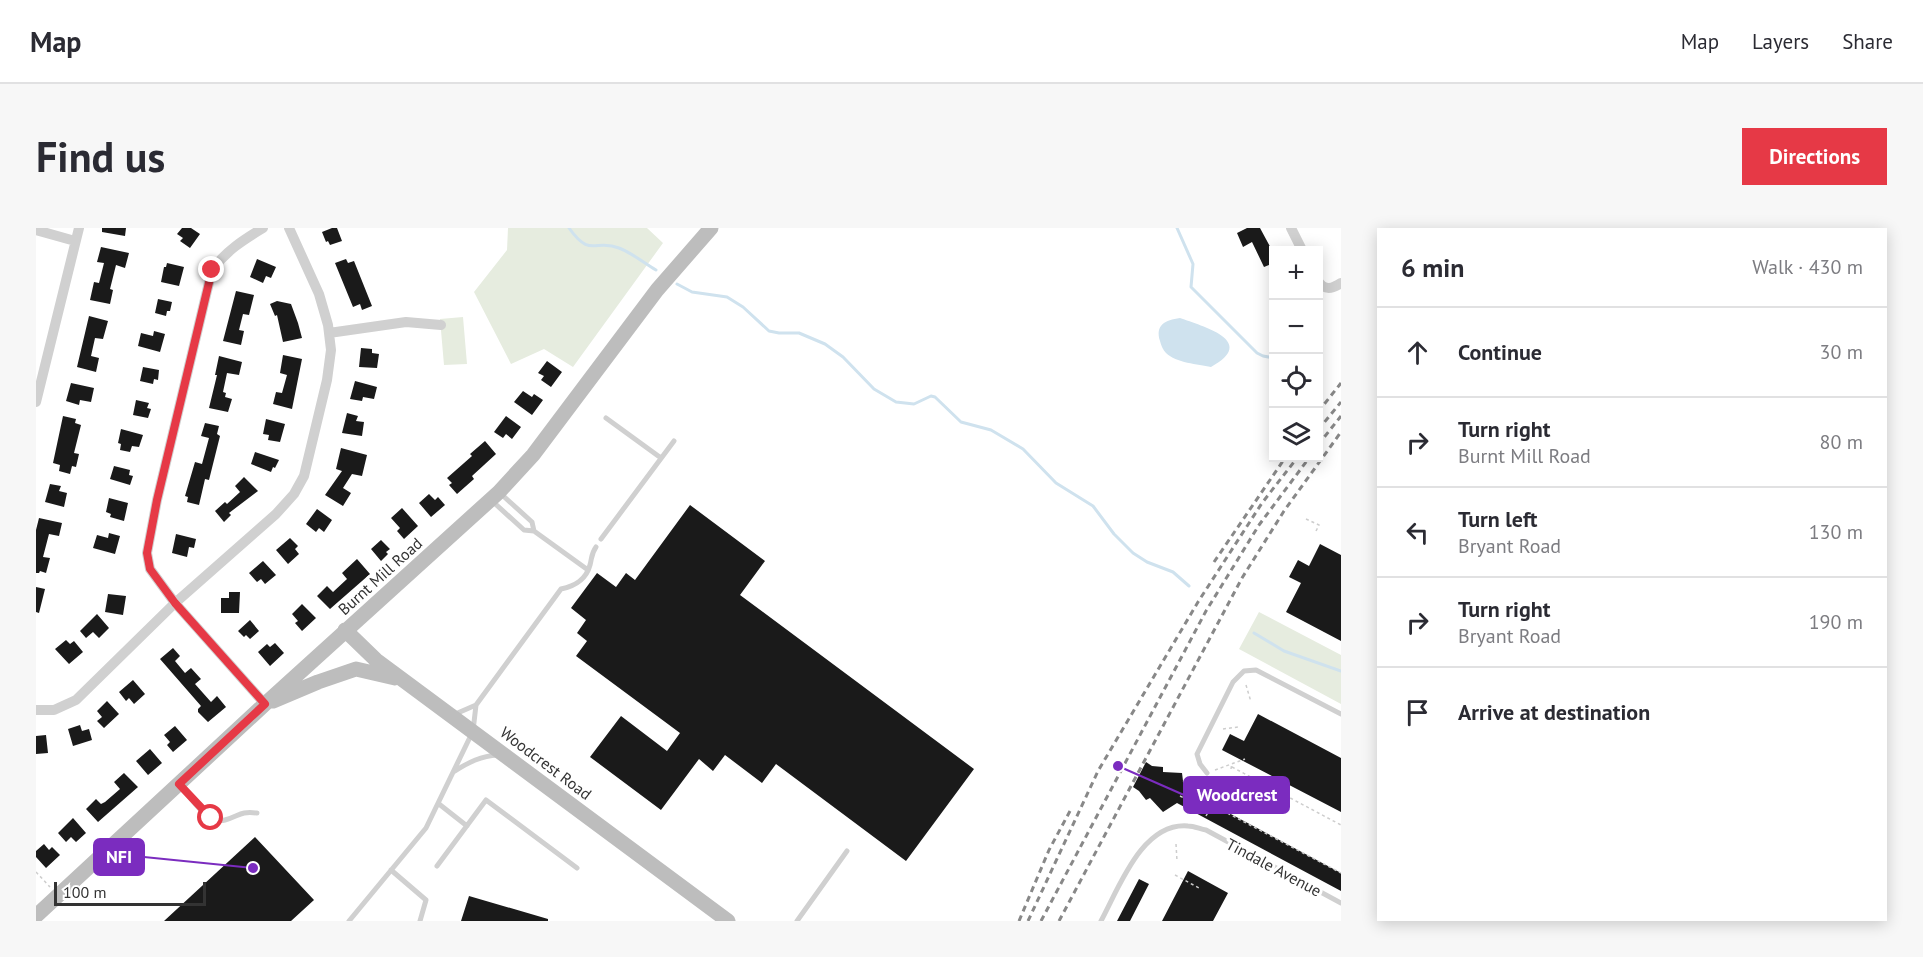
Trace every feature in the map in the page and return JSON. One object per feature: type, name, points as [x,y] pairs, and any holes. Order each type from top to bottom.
[{"type":"main road","name":"Burnt Mill Road","points":[[36,916],[345,630],[495,496],[533,455],[657,290],[711,228]]},
{"type":"main road","name":"Woodcrest Road","points":[[345,630],[376,660],[728,921]]},
{"type":"main road","points":[[265,704],[356,669],[405,681]]},
{"type":"street","points":[[36,402],[79,228]]},
{"type":"street","points":[[263,228],[239,243],[221,258],[212,270],[157,500],[147,553],[150,569],[175,603],[265,704]]},
{"type":"street","points":[[36,710],[54,710],[76,700],[175,603],[276,514],[294,494],[304,476],[327,380],[331,350],[319,294],[289,228]]},
{"type":"street","points":[[1291,228],[1300,246]]},
{"type":"street","points":[[36,230],[75,241]]},
{"type":"street","points":[[1323,287],[1328,289],[1341,283]]},
{"type":"street","points":[[329,333],[406,322],[441,325]]},
{"type":"lane","points":[[606,418],[661,458]]},
{"type":"lane","points":[[602,539],[674,441]]},
{"type":"lane","points":[[495,496],[532,522],[534,531]]},
{"type":"lane","points":[[495,496],[524,530],[534,531],[588,570]]},
{"type":"lane","points":[[349,921],[426,828],[473,731],[476,705],[561,590],[580,582],[588,570],[591,553],[596,547]]},
{"type":"lane","points":[[1207,773],[1200,764],[1197,754],[1233,682],[1244,671],[1256,670],[1341,714]]},
{"type":"lane","points":[[452,715],[476,705]]},
{"type":"lane","points":[[453,772],[477,759],[504,754]]},
{"type":"lane","points":[[179,784],[203,811],[216,820],[222,821],[247,812],[257,813]]},
{"type":"lane","points":[[437,866],[486,800],[577,868]]},
{"type":"lane","points":[[439,804],[467,826]]},
{"type":"lane","name":"Tindale Avenue","points":[[1101,921],[1136,857],[1150,838],[1168,829],[1186,825],[1206,830],[1341,903]]},
{"type":"lane","points":[[797,921],[847,851]]},
{"type":"lane","points":[[391,870],[426,900],[420,921]]},
{"type":"path","points":[[1306,519],[1319,525],[1315,533]]},
{"type":"path","points":[[1246,685],[1251,702]]},
{"type":"path","points":[[1223,729],[1238,727]]},
{"type":"path","points":[[1233,763],[1231,768],[1341,825]]},
{"type":"path","points":[[1180,796],[1209,810]]},
{"type":"path","points":[[1206,816],[1212,805],[1341,873]]},
{"type":"path","points":[[1176,844],[1177,861]]},
{"type":"path","points":[[36,872],[58,896]]},
{"type":"path","points":[[1175,875],[1199,888]]},
{"type":"shaded area","points":[[508,228],[647,228],[663,243],[573,367],[544,349],[511,364],[474,292],[507,250]]},
{"type":"shaded area","points":[[463,317],[467,364],[444,365],[440,319]]},
{"type":"shaded area","points":[[1259,612],[1341,655],[1341,704],[1239,649]]},
{"type":"water","points":[[1180,318],[1201,325],[1222,336],[1228,342],[1230,350],[1224,358],[1211,367],[1181,361],[1166,353],[1160,341],[1160,327],[1170,320]]},
{"type":"building","points":[[102,228],[126,228],[125,236],[102,232]]},
{"type":"building","points":[[182,228],[191,228],[200,234],[190,248],[180,241],[183,238],[177,234]]},
{"type":"building","points":[[337,228],[342,241],[330,245],[328,241],[326,242],[322,232]]},
{"type":"building","points":[[1247,228],[1260,228],[1270,246],[1269,265],[1264,267],[1252,242],[1243,247],[1237,233]]},
{"type":"building","points":[[101,247],[129,253],[125,268],[116,265],[110,289],[113,290],[110,304],[90,300],[94,282],[99,283],[104,263],[97,262]]},
{"type":"building","points":[[257,259],[276,267],[271,278],[266,276],[263,283],[250,277]]},
{"type":"building","points":[[346,259],[348,263],[354,261],[372,306],[362,310],[360,304],[353,307],[335,263]]},
{"type":"building","points":[[167,263],[184,267],[179,286],[161,282]]},
{"type":"building","points":[[236,291],[254,295],[249,315],[243,314],[239,330],[244,331],[241,345],[223,341]]},
{"type":"building","points":[[158,299],[172,302],[166,316],[155,313]]},
{"type":"building","points":[[277,301],[291,304],[302,338],[283,342],[277,315],[275,316],[270,304]]},
{"type":"building","points":[[89,316],[108,321],[103,339],[95,338],[91,356],[99,358],[96,372],[77,367]]},
{"type":"building","points":[[154,331],[165,334],[160,352],[138,346],[141,333],[153,336]]},
{"type":"building","points":[[361,348],[372,349],[372,353],[379,354],[377,368],[359,367]]},
{"type":"building","points":[[283,355],[302,359],[292,409],[273,404],[276,392],[282,393],[287,375],[280,373]]},
{"type":"building","points":[[219,356],[242,362],[239,375],[227,373],[223,392],[226,393],[225,397],[232,399],[228,412],[209,408]]},
{"type":"building","points":[[547,361],[562,372],[551,387],[541,380],[544,376],[538,373]]},
{"type":"building","points":[[143,367],[159,370],[158,380],[154,379],[153,384],[140,381]]},
{"type":"building","points":[[355,381],[377,387],[374,399],[363,397],[362,401],[350,399]]},
{"type":"building","points":[[71,383],[94,388],[91,402],[80,400],[79,405],[66,401]]},
{"type":"building","points":[[523,391],[543,400],[532,415],[514,402]]},
{"type":"building","points":[[136,400],[149,403],[147,408],[151,409],[148,418],[133,415]]},
{"type":"building","points":[[347,413],[358,416],[356,421],[364,422],[362,436],[342,433]]},
{"type":"building","points":[[63,416],[76,419],[75,423],[81,425],[74,453],[79,454],[76,467],[72,466],[70,474],[59,471],[60,465],[53,463]]},
{"type":"building","points":[[506,416],[521,427],[512,439],[506,434],[503,438],[494,432]]},
{"type":"building","points":[[266,419],[285,424],[280,442],[268,440],[269,435],[263,434]]},
{"type":"building","points":[[205,423],[219,426],[217,434],[220,436],[209,480],[205,479],[199,505],[187,502],[188,497],[185,496],[195,462],[202,464],[209,438],[201,436]]},
{"type":"building","points":[[121,429],[143,435],[139,447],[132,446],[130,452],[120,450],[121,444],[118,443]]},
{"type":"building","points":[[485,441],[496,454],[472,476],[474,479],[457,494],[449,485],[452,483],[447,478]]},
{"type":"building","points":[[341,448],[367,455],[362,476],[352,474],[343,488],[351,493],[343,506],[325,495],[342,471],[336,469]]},
{"type":"building","points":[[255,452],[279,460],[271,472],[251,464]]},
{"type":"building","points":[[114,466],[130,470],[129,475],[133,476],[130,485],[110,479]]},
{"type":"building","points":[[244,477],[258,491],[229,513],[231,515],[224,522],[215,511],[240,492],[235,486]]},
{"type":"building","points":[[50,484],[61,486],[59,491],[67,493],[64,507],[45,502]]},
{"type":"building","points":[[429,494],[435,500],[438,497],[445,505],[431,517],[419,503]]},
{"type":"building","points":[[109,498],[128,503],[124,521],[110,517],[111,514],[106,512]]},
{"type":"building","points":[[690,505],[765,561],[740,595],[974,769],[906,861],[776,764],[762,783],[725,755],[713,771],[699,759],[661,810],[590,757],[621,716],[667,751],[680,733],[576,656],[587,641],[577,633],[586,620],[571,608],[597,573],[616,587],[626,573],[635,580]]},
{"type":"building","points":[[402,508],[418,526],[404,539],[397,531],[400,528],[391,518]]},
{"type":"building","points":[[317,509],[332,520],[324,532],[319,528],[316,532],[306,524]]},
{"type":"building","points":[[39,518],[62,523],[59,536],[49,534],[43,557],[50,558],[46,573],[40,571],[36,573],[36,530]]},
{"type":"building","points":[[109,533],[120,536],[115,554],[93,548],[97,535],[108,538]]},
{"type":"building","points":[[176,534],[196,539],[194,548],[189,547],[187,557],[172,553]]},
{"type":"building","points":[[290,538],[298,546],[295,549],[299,554],[288,564],[276,550]]},
{"type":"building","points":[[381,540],[390,549],[381,561],[371,549]]},
{"type":"building","points":[[1320,544],[1341,555],[1341,641],[1286,612],[1301,583],[1289,577],[1298,560],[1309,566]]},
{"type":"building","points":[[357,559],[370,574],[330,609],[317,596],[327,586],[333,592],[347,579],[342,573]]},
{"type":"building","points":[[263,561],[276,575],[265,584],[261,579],[257,582],[249,573]]},
{"type":"building","points":[[36,587],[45,589],[39,613],[36,612]]},
{"type":"building","points":[[229,592],[240,592],[239,613],[221,613],[221,598],[229,598]]},
{"type":"building","points":[[108,594],[126,596],[123,615],[105,612]]},
{"type":"building","points":[[302,604],[316,618],[302,631],[295,623],[298,621],[292,614]]},
{"type":"building","points":[[97,614],[109,628],[99,638],[93,632],[86,638],[80,631]]},
{"type":"building","points":[[250,620],[259,631],[250,639],[238,631]]},
{"type":"building","points":[[66,640],[70,644],[74,641],[83,652],[69,664],[55,649]]},
{"type":"building","points":[[275,643],[284,653],[270,666],[258,652],[267,644],[270,647]]},
{"type":"building","points":[[173,648],[180,656],[175,661],[185,673],[191,668],[201,679],[195,684],[211,702],[217,696],[226,707],[208,722],[198,712],[201,706],[160,659]]},
{"type":"building","points":[[133,680],[145,694],[134,704],[129,698],[126,701],[119,692]]},
{"type":"building","points":[[107,701],[119,714],[104,728],[97,721],[102,717],[97,711]]},
{"type":"building","points":[[1258,714],[1341,758],[1341,812],[1222,750],[1230,734],[1244,741]]},
{"type":"building","points":[[80,725],[82,731],[89,729],[92,740],[73,746],[68,729]]},
{"type":"building","points":[[175,726],[187,740],[173,752],[167,745],[170,742],[164,735]]},
{"type":"building","points":[[46,735],[48,753],[36,754],[36,736]]},
{"type":"building","points":[[150,749],[162,763],[148,775],[136,761]]},
{"type":"building","points":[[1146,762],[1152,766],[1163,767],[1163,772],[1182,773],[1184,789],[1341,873],[1341,891],[1177,803],[1163,812],[1150,798],[1146,800],[1133,787]]},
{"type":"building","points":[[124,773],[138,787],[98,822],[86,809],[96,799],[101,804],[105,802],[120,789],[114,782]]},
{"type":"building","points":[[73,818],[86,833],[76,842],[71,837],[66,842],[58,833]]},
{"type":"building","points":[[255,837],[314,900],[291,921],[164,921]]},
{"type":"building","points":[[44,844],[49,850],[52,847],[60,855],[46,868],[36,857],[36,851]]},
{"type":"building","points":[[1188,871],[1228,893],[1213,921],[1162,921]]},
{"type":"building","points":[[1139,879],[1149,884],[1130,921],[1117,921]]},
{"type":"building","points":[[469,896],[548,919],[548,921],[461,921]]},
{"type":"waterway","points":[[569,228],[583,243],[619,248],[656,270]]},
{"type":"waterway","points":[[1177,228],[1193,264],[1191,287],[1257,353],[1269,357]]},
{"type":"waterway","points":[[677,284],[692,292],[727,297],[743,307],[769,331],[799,333],[825,344],[843,357],[874,389],[896,402],[914,404],[931,396],[935,397],[961,422],[991,430],[1023,449],[1056,483],[1093,506],[1114,534],[1133,553],[1147,562],[1173,572],[1189,586]]},
{"type":"waterway","points":[[1254,633],[1284,651],[1341,671]]},
{"type":"railway","points":[[1321,408],[1341,383]]},
{"type":"railway","points":[[1323,424],[1341,402]]},
{"type":"railway","points":[[1323,439],[1341,416]]},
{"type":"railway","points":[[1059,921],[1242,578],[1284,511],[1341,432]]},
{"type":"railway","points":[[1214,562],[1282,462]]},
{"type":"railway","points":[[1028,921],[1098,771],[1198,602],[1262,503],[1294,462]]},
{"type":"railway","points":[[1041,921],[1206,611],[1259,525],[1306,462]]},
{"type":"railway","points":[[1019,921],[1049,850],[1070,811]]},
{"type":"place","name":"Woodcrest","points":[[1118,766]]},
{"type":"place","name":"NFI","points":[[253,868]]},
{"type":"route","points":[[211,818],[179,784],[265,704],[175,603],[150,569],[147,553],[157,500],[212,270]]}]
